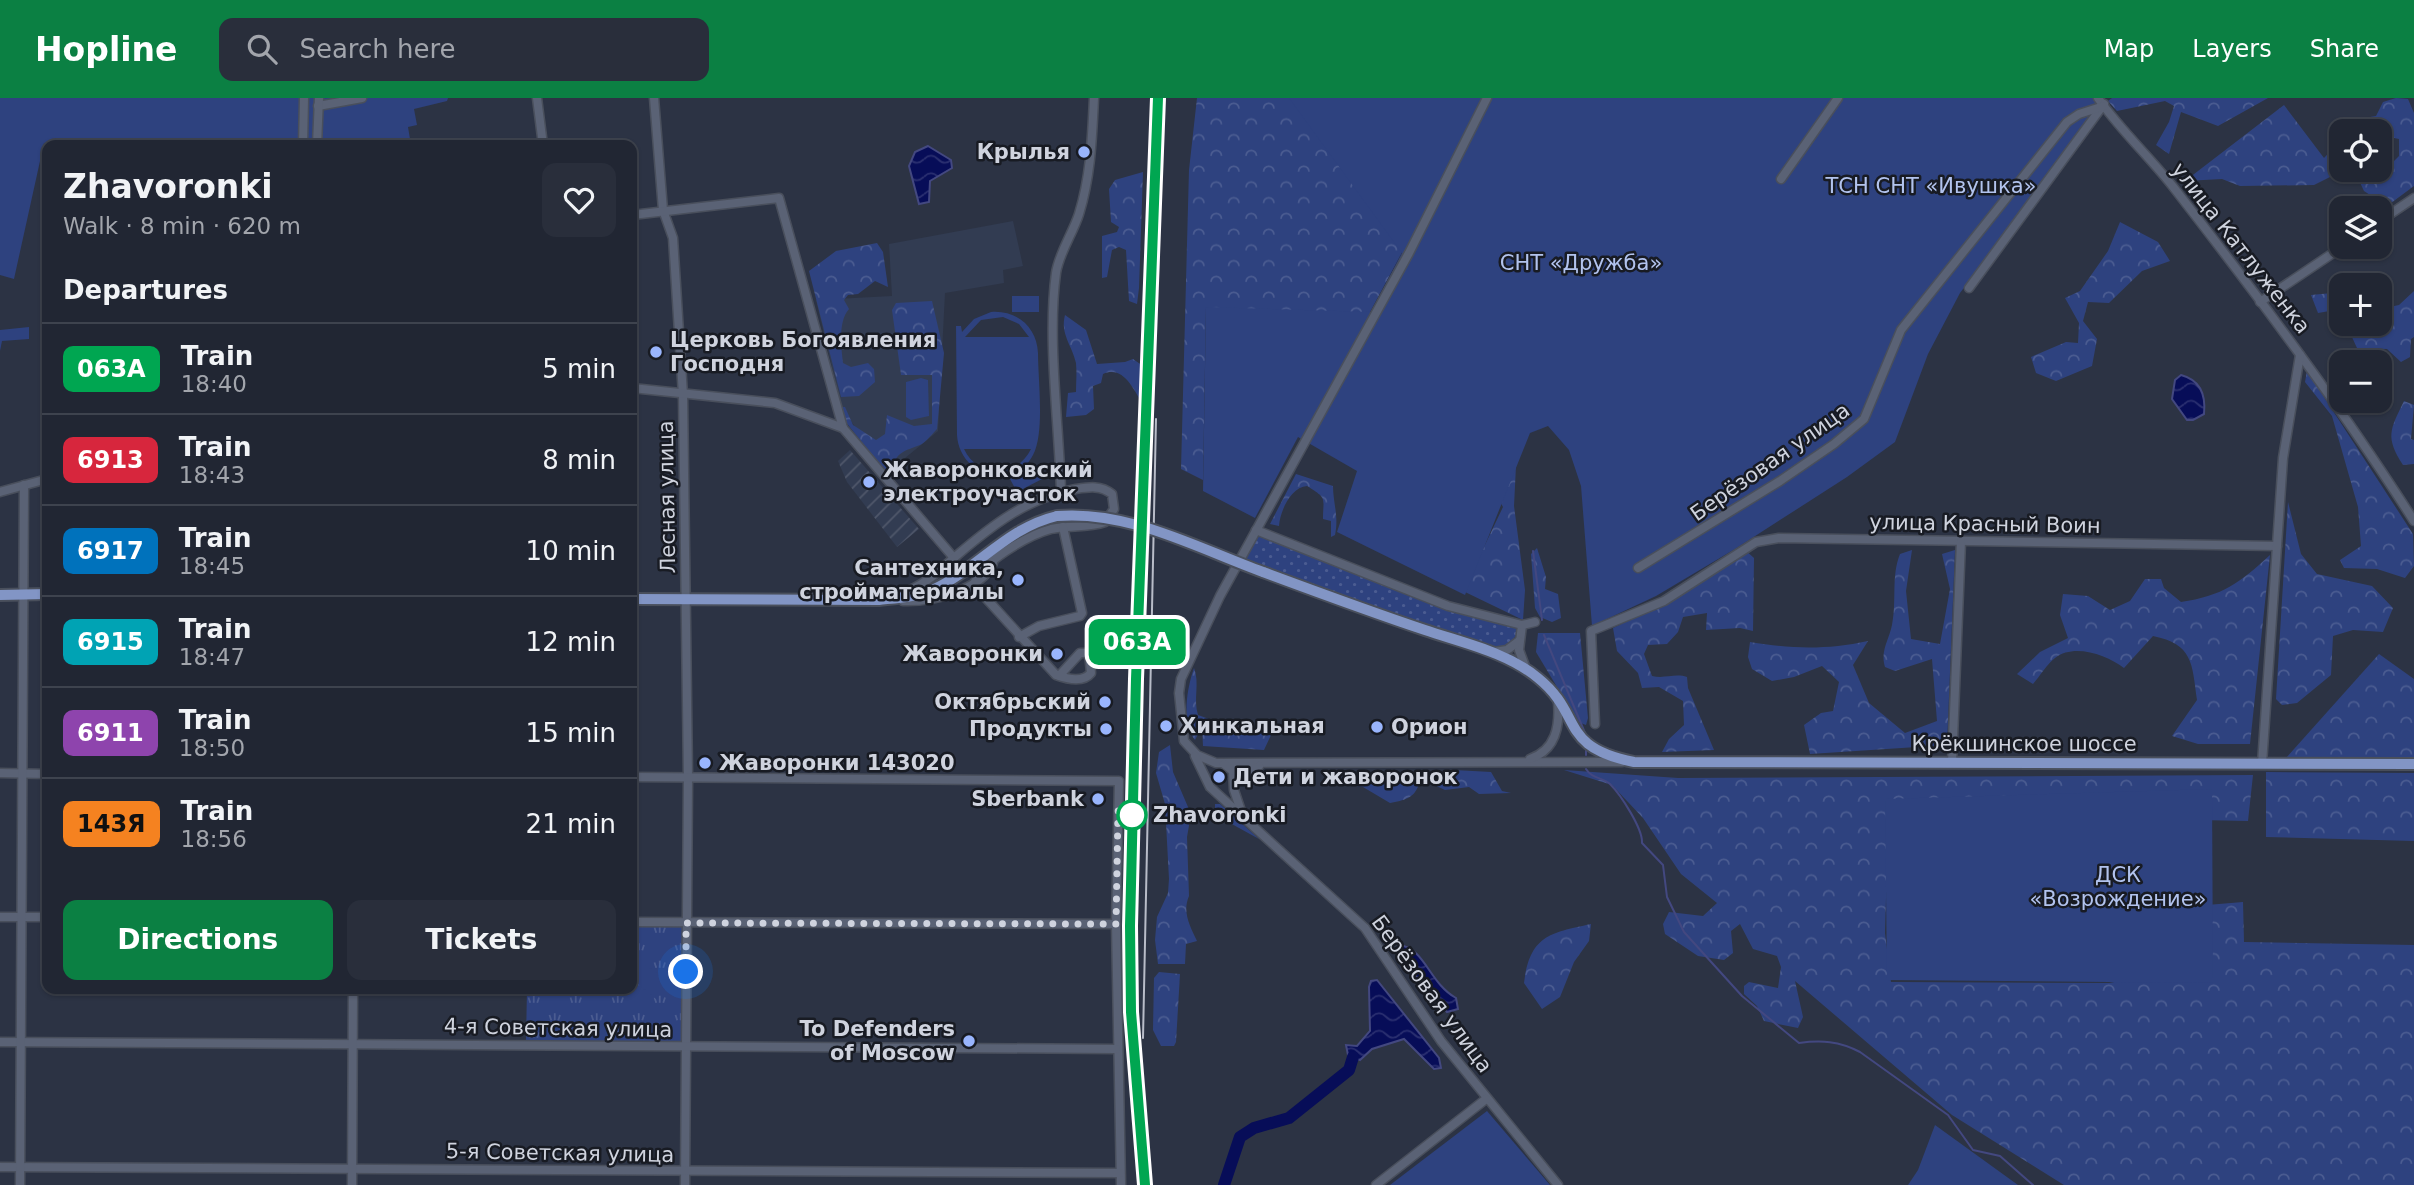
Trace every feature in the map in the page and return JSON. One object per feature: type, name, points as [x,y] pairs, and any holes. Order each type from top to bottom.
[{"type":"main road","points":[[637,599],[879,600],[934,589],[1013,533],[1057,516],[1086,515],[1122,520],[1490,652],[1526,668]]},
{"type":"main road","points":[[0,595],[42,594]]},
{"type":"main road","name":"Крёкшинское шоссе","points":[[1526,668],[1543,682],[1588,745],[1611,757],[1634,762],[2414,764]]},
{"type":"street","points":[[303,140],[304,98]]},
{"type":"street","points":[[317,140],[318,102],[362,98]]},
{"type":"street","points":[[537,98],[542,140]]},
{"type":"street","name":"Лесная улица","points":[[654,98],[663,210],[673,238],[683,395],[688,778],[685,1185]]},
{"type":"street","points":[[1061,491],[1055,338],[1056,271],[1074,229],[1087,184],[1093,147],[1094,98]]},
{"type":"street","points":[[1272,763],[1246,770],[1226,790],[1213,789],[1181,731],[1181,679],[1211,614],[1409,253],[1487,98]]},
{"type":"street","points":[[1781,179],[1838,98]]},
{"type":"street","points":[[1969,288],[2102,101]]},
{"type":"street","name":"улица Катлуженка","points":[[2102,101],[2172,186],[2300,355],[2361,438],[2414,521]]},
{"type":"street","name":"Берёзовая улица","points":[[1638,568],[1780,481],[1834,444],[1864,419],[1901,330],[2067,122],[2102,101]]},
{"type":"street","name":"Лесная улица","points":[[663,210],[779,198],[843,428],[954,558]]},
{"type":"street","points":[[2392,213],[2414,198]]},
{"type":"street","points":[[637,214],[663,210]]},
{"type":"street","points":[[2260,302],[2329,256]]},
{"type":"street","points":[[2262,764],[2283,458],[2300,355]]},
{"type":"street","points":[[637,389],[683,395]]},
{"type":"street","name":"Лесная улица","points":[[683,395],[775,402],[843,428]]},
{"type":"street","points":[[0,492],[42,480]]},
{"type":"street","points":[[20,1185],[24,485]]},
{"type":"street","points":[[879,600],[913,590],[1016,510],[1061,491],[1100,488],[1112,494],[1115,504],[1113,514],[1105,522],[1063,527],[1033,536],[979,572],[974,585]]},
{"type":"street","points":[[1019,637],[1039,626],[1082,613],[1063,527]]},
{"type":"street","points":[[1256,530],[1448,606],[1522,625],[1535,622]]},
{"type":"street","name":"улица Красный Воин","points":[[1595,724],[1591,631],[1664,601],[1756,542],[1779,538],[2277,546]]},
{"type":"street","points":[[1952,763],[1961,541]]},
{"type":"street","points":[[879,600],[920,600],[974,585]]},
{"type":"street","points":[[974,585],[1019,637],[1059,677]]},
{"type":"street","points":[[1522,625],[1519,641],[1526,668]]},
{"type":"street","points":[[1490,652],[1507,650],[1519,641]]},
{"type":"street","points":[[1520,762],[1538,756],[1552,743],[1558,722],[1558,702]]},
{"type":"street","points":[[1191,751],[1230,767],[1244,817]]},
{"type":"street","points":[[1206,778],[1208,771],[1219,763],[1634,762]]},
{"type":"street","points":[[0,773],[42,774]]},
{"type":"street","points":[[637,777],[1119,781],[1116,1049],[1121,1185]]},
{"type":"street","name":"Берёзовая улица","points":[[1213,789],[1366,928],[1420,1012],[1486,1099],[1376,1185]]},
{"type":"street","points":[[0,917],[42,917]]},
{"type":"street","points":[[637,922],[1116,924]]},
{"type":"street","points":[[352,1185],[353,994]]},
{"type":"street","name":"4-я Советская улица","points":[[0,1042],[1116,1049]]},
{"type":"street","points":[[1486,1099],[1558,1185]]},
{"type":"street","name":"5-я Советская улица","points":[[0,1167],[1120,1173]]},
{"type":"shaded area","points":[[1013,221],[1023,266],[1003,270],[1004,283],[945,293],[938,431],[888,472],[842,409],[816,300],[892,296],[889,244]]},
{"type":"shaded area","points":[[850,450],[919,529],[897,547],[847,482],[838,461]]},
{"type":"green space","points":[[0,98],[448,98],[447,101],[414,109],[417,125],[408,127],[410,140],[308,140],[307,134],[304,140],[42,140],[42,152],[14,279],[0,275]]},
{"type":"green space","points":[[1197,98],[1312,98],[1423,213],[1347,355],[1206,307],[1203,480],[1181,469],[1189,170]]},
{"type":"green space","name":"СНТ «Дружба»","points":[[1289,98],[2098,98],[2096,114],[1960,293],[1928,354],[1895,442],[1847,477],[1735,549],[1656,596],[1592,626],[1581,486],[1569,450],[1548,426],[1530,433],[1465,595],[1337,532],[1357,471],[1298,437],[1255,518],[1203,491],[1206,307],[1371,312],[1402,253]]},
{"type":"green space","points":[[2112,98],[2268,98],[2218,126],[2181,112],[2169,154],[2156,145],[2169,122],[2174,106],[2165,101],[2117,111],[2108,101]]},
{"type":"green space","points":[[2396,98],[2408,99],[2414,113],[2414,186],[2392,202],[2392,196],[2372,196],[2364,191],[2360,182],[2392,182],[2392,163],[2399,156],[2399,139],[2392,138],[2392,119],[2358,119],[2376,116],[2383,102]]},
{"type":"green space","points":[[2284,105],[2324,158],[2329,153],[2329,178],[2314,185],[2240,186],[2222,179],[2185,181]]},
{"type":"green space","points":[[1143,172],[1137,304],[1129,301],[1126,250],[1119,247],[1112,250],[1107,277],[1102,278],[1102,236],[1117,232],[1119,227],[1111,222],[1109,189],[1115,180]]},
{"type":"green space","points":[[2120,222],[2158,242],[2170,261],[2142,271],[2109,303],[2088,302],[2083,321],[2097,339],[2092,366],[2056,381],[2036,373],[2031,357],[2066,342],[2078,343],[2079,323],[2065,298],[2080,291],[2108,251]]},
{"type":"green space","points":[[877,243],[883,252],[888,287],[875,281],[858,294],[848,295],[844,300],[849,309],[843,320],[841,334],[843,363],[851,367],[868,363],[874,369],[875,382],[859,396],[841,397],[809,271],[836,251]]},
{"type":"green space","points":[[2414,291],[2414,337],[2411,339],[2410,357],[2401,362],[2392,354],[2392,350],[2357,348],[2352,336],[2392,336],[2392,306],[2399,305]]},
{"type":"green space","points":[[2329,293],[2329,311],[2318,313],[2311,295]]},
{"type":"green space","points":[[1012,296],[1039,296],[1039,312],[1012,312]]},
{"type":"green space","points":[[932,301],[944,353],[937,429],[922,444],[898,456],[893,471],[887,474],[845,421],[841,407],[845,407],[853,425],[876,440],[885,434],[887,415],[914,426],[932,424],[932,375],[901,375],[892,310],[896,303]]},
{"type":"green space","points":[[991,312],[1017,317],[1030,328],[1037,344],[1040,406],[1037,445],[1024,467],[1013,474],[988,475],[967,460],[960,449],[957,435],[956,326],[961,326],[962,332],[974,319]],"holes":[[[1003,317],[1019,324],[1029,337],[965,337],[981,320]],[[964,449],[1031,449],[1017,465],[998,471],[978,466]]]},
{"type":"green space","points":[[1065,315],[1086,330],[1097,364],[1133,359],[1143,366],[1142,403],[1122,375],[1110,372],[1103,374],[1101,383],[1093,386],[1094,409],[1086,415],[1066,417],[1068,393],[1076,392],[1076,363],[1065,334]]},
{"type":"green space","points":[[29,327],[29,339],[2,341],[0,351],[0,330]]},
{"type":"green space","points":[[2307,371],[2329,405],[2329,412],[2305,382]]},
{"type":"green space","points":[[921,378],[928,380],[929,416],[911,420],[906,417],[906,382]]},
{"type":"green space","points":[[2404,401],[2414,405],[2411,439],[2414,440],[2414,464],[2403,465],[2394,447],[2392,433],[2395,419]]},
{"type":"green space","points":[[2330,413],[2334,413],[2413,534],[2414,566],[2405,578],[2377,569],[2344,568],[2340,560],[2361,546],[2358,507]]},
{"type":"green space","points":[[1517,445],[1514,506],[1525,590],[1523,620],[1463,591],[1503,507],[1498,498]]},
{"type":"green space","points":[[1037,465],[1044,478],[1017,492],[1010,479]]},
{"type":"green space","points":[[1296,474],[1333,486],[1335,535],[1331,537],[1331,521],[1323,519],[1323,499],[1307,486],[1291,495],[1279,526],[1270,524]]},
{"type":"green space","points":[[2288,502],[2301,554],[2317,574],[2372,586],[2393,608],[2383,632],[2353,630],[2333,636],[2331,675],[2297,703],[2282,705],[2276,699]]},
{"type":"green space","points":[[1265,535],[1356,572],[1519,625],[1518,631],[1510,642],[1493,649],[1252,564],[1253,562],[1246,559],[1258,537]]},
{"type":"green space","points":[[1537,548],[1546,577],[1545,589],[1558,594],[1561,618],[1552,622],[1540,617],[1535,608],[1531,554]]},
{"type":"green space","points":[[1745,550],[1754,558],[1753,631],[1740,628],[1706,630],[1707,613],[1683,617],[1678,632],[1667,644],[1648,645],[1644,654],[1652,676],[1687,677],[1688,688],[1714,750],[1662,752],[1669,739],[1684,725],[1683,701],[1659,687],[1642,688],[1638,673],[1617,651],[1613,628],[1649,611]]},
{"type":"green space","points":[[1912,550],[1906,591],[1911,639],[1940,644],[1950,589],[1942,554],[1955,550],[1947,745],[1810,754],[1804,725],[1821,713],[1833,711],[1839,682],[1822,666],[1794,677],[1772,681],[1752,669],[1748,657],[1750,642],[1809,648],[1868,641],[1853,665],[1869,703],[1905,733],[1937,721],[1932,659],[1895,671],[1885,667],[1884,661],[1893,616],[1897,562],[1900,554]]},
{"type":"green space","points":[[2270,555],[2250,744],[2198,744],[2172,736],[2197,700],[2194,676],[2183,650],[2176,644],[2153,636],[2124,668],[2100,655],[2071,651],[2055,658],[2033,684],[2017,674],[2040,652],[2068,638],[2060,615],[2063,594],[2088,596],[2110,610],[2130,601],[2145,579],[2161,579],[2164,588],[2181,602],[2208,596],[2230,587]]},
{"type":"green space","points":[[1538,633],[1580,633],[1588,718],[1586,725],[1578,722],[1536,652]]},
{"type":"green space","points":[[2379,654],[2414,679],[2414,757],[2286,758]]},
{"type":"green space","points":[[1194,668],[1198,715],[1253,735],[1267,730],[1271,735],[1264,750],[1203,746],[1202,726],[1195,740],[1187,715],[1189,685]]},
{"type":"green space","points":[[1170,745],[1173,772],[1191,814],[1187,837],[1189,896],[1186,908],[1197,941],[1186,944],[1185,964],[1158,964],[1155,940],[1157,917],[1168,893],[1169,879],[1165,804],[1156,773],[1159,752]]},
{"type":"green space","points":[[1454,770],[1491,772],[1502,791],[1511,793],[1479,794],[1469,787],[1445,790],[1430,783],[1441,773]]},
{"type":"green space","points":[[1564,770],[1678,778],[2253,775],[2248,821],[2149,819],[1888,827],[1885,933],[1891,982],[2109,983],[2204,965],[2207,905],[2243,902],[2244,942],[2414,945],[2414,1185],[2064,1185],[1952,1115],[1795,981],[1803,1017],[1798,1028],[1764,1021],[1757,1006],[1744,994],[1744,986],[1749,982],[1778,988],[1781,967],[1777,956],[1753,949],[1740,924],[1731,931],[1733,953],[1724,960],[1698,956],[1665,934],[1663,924],[1669,912],[1703,916],[1717,903],[1681,874],[1643,818],[1612,785]]},
{"type":"green space","points":[[2266,772],[2414,773],[2414,841],[2266,837]]},
{"type":"green space","points":[[1376,774],[1391,778],[1415,777],[1419,784],[1411,796],[1390,803],[1363,787],[1343,784],[1340,778]]},
{"type":"green space","name":"ДСК «Возрождение»","points":[[2212,789],[2213,983],[1887,980],[1885,799]]},
{"type":"green space","points":[[1215,804],[1220,804],[1259,839],[1230,823],[1224,814],[1215,811]]},
{"type":"green space","points":[[1591,924],[1589,941],[1574,962],[1560,997],[1542,1009],[1524,983],[1531,955],[1544,939],[1553,934]]},
{"type":"green space","points":[[637,925],[682,925],[681,1044],[526,1042],[527,994],[637,994]]},
{"type":"green space","points":[[646,965],[669,983],[656,999],[637,983],[637,975]]},
{"type":"green space","points":[[1159,972],[1180,974],[1174,1046],[1161,1046],[1153,1030],[1154,978]]},
{"type":"green space","points":[[1487,1111],[1550,1185],[1390,1185]]},
{"type":"green space","points":[[1935,1125],[2018,1185],[1908,1185],[1918,1170]]},
{"type":"water","points":[[928,146],[951,160],[952,168],[930,181],[929,202],[919,204],[909,166],[915,152]]},
{"type":"water","points":[[2181,375],[2193,381],[2203,395],[2204,414],[2193,420],[2187,420],[2172,399],[2175,380]]},
{"type":"water","points":[[1399,945],[1415,952],[1439,984],[1456,998],[1458,1009],[1447,1012],[1398,955]]},
{"type":"water","points":[[1377,980],[1439,1058],[1441,1068],[1434,1069],[1404,1039],[1372,1049],[1360,1060],[1348,1055],[1346,1045],[1357,1046],[1370,1031],[1369,987],[1371,981]]},
{"type":"waterway","points":[[1533,551],[1542,620]]},
{"type":"waterway","points":[[1544,635],[1585,733]]},
{"type":"waterway","points":[[1586,746],[1586,755]]},
{"type":"waterway","points":[[1586,769],[1591,775],[1610,784],[1620,796],[1635,821],[1642,843],[1663,865],[1667,897],[1684,932],[1742,996],[1799,1043],[1830,1042],[1860,1052],[1948,1115],[1973,1150],[2000,1156],[2033,1185]]},
{"type":"waterway","points":[[1224,1185],[1240,1137],[1254,1128],[1289,1118],[1349,1070],[1353,1057]]},
{"type":"railway","points":[[1145,1185],[1131,1011],[1130,926],[1136,679],[1158,98]]},
{"type":"railway","points":[[1143,1038],[1156,419]]},
{"type":"train","name":"063А","points":[[1145,1185],[1131,1012],[1130,926],[1132,787],[1158,98]]},
{"type":"place","name":"Крылья","points":[[1084,152]]},
{"type":"place","name":"Церковь Богоявления Господня","points":[[656,352]]},
{"type":"place","name":"Жаворонковский электроучасток","points":[[869,482]]},
{"type":"place","name":"Сантехника, стройматериалы","points":[[1018,580]]},
{"type":"place","name":"Жаворонки","points":[[1057,654]]},
{"type":"place","name":"Октябрьский","points":[[1105,702]]},
{"type":"place","name":"Хинкальная","points":[[1166,726]]},
{"type":"place","name":"Орион","points":[[1377,727]]},
{"type":"place","name":"Продукты","points":[[1106,729]]},
{"type":"place","name":"Жаворонки 143020","points":[[705,763]]},
{"type":"place","name":"Дети и жаворонок","points":[[1219,777]]},
{"type":"place","name":"Sberbank","points":[[1098,799]]},
{"type":"place","name":"Zhavoronki","points":[[1132,815]]},
{"type":"place","name":"To Defenders of Moscow","points":[[969,1041]]},
{"type":"route","points":[[686,972],[686,923],[1116,924],[1118,811],[1132,815]]},
{"type":"park label","name":"ТСН СНТ «Ивушка»","points":[[1931,186]]}]
